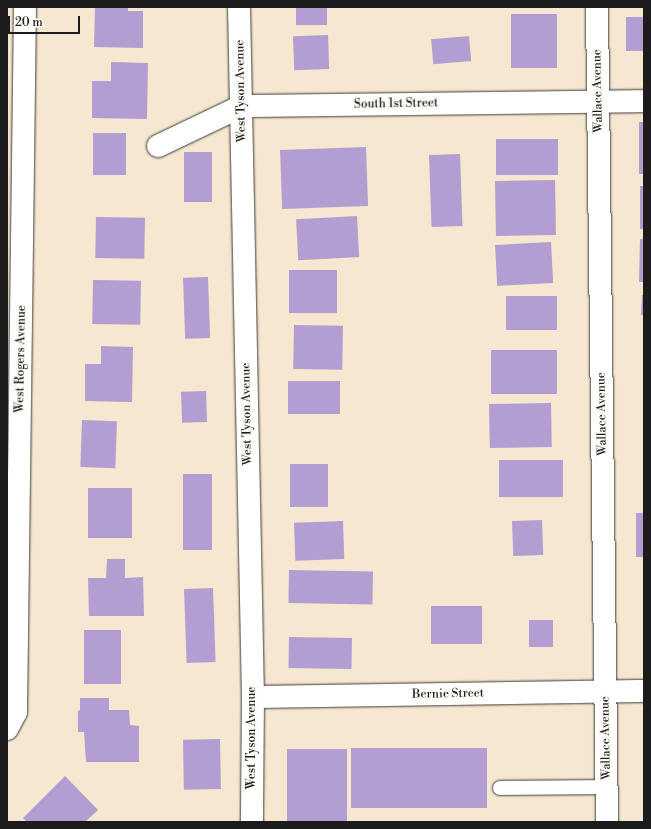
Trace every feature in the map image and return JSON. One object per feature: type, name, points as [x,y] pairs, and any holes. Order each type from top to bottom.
[{"type":"street","name":"West Rogers Avenue","points":[[12,720],[25,7]]},
{"type":"street","name":"West Tyson Avenue","points":[[239,7],[253,697],[252,822]]},
{"type":"street","name":"Wallace Avenue","points":[[596,7],[607,822]]},
{"type":"street","name":"South 1st Street","points":[[158,146],[242,106],[644,101]]},
{"type":"street","name":"Bernie Street","points":[[253,697],[644,691]]},
{"type":"lane","points":[[500,788],[607,787]]},
{"type":"building","points":[[95,7],[128,7],[128,11],[143,11],[143,48],[94,47]]},
{"type":"building","points":[[296,7],[327,7],[327,25],[296,25]]},
{"type":"building","points":[[511,14],[557,14],[557,68],[511,68]]},
{"type":"building","points":[[626,17],[644,17],[644,51],[626,51]]},
{"type":"building","points":[[328,35],[329,69],[294,70],[293,36]]},
{"type":"building","points":[[469,36],[471,61],[433,64],[431,39]]},
{"type":"building","points":[[111,62],[148,63],[147,119],[92,118],[92,81],[111,81]]},
{"type":"building","points":[[639,122],[644,122],[644,174],[639,174]]},
{"type":"building","points":[[93,133],[126,133],[126,175],[93,175]]},
{"type":"building","points":[[496,139],[558,139],[558,175],[496,175]]},
{"type":"building","points":[[366,147],[368,206],[282,209],[280,150]]},
{"type":"building","points":[[184,152],[212,152],[212,202],[184,202]]},
{"type":"building","points":[[460,154],[463,226],[432,227],[429,155]]},
{"type":"building","points":[[555,180],[556,235],[496,236],[495,181]]},
{"type":"building","points":[[640,186],[644,186],[644,229],[640,229]]},
{"type":"building","points":[[357,216],[359,257],[298,260],[296,219]]},
{"type":"building","points":[[96,217],[145,218],[144,259],[95,258]]},
{"type":"building","points":[[640,239],[644,239],[644,282],[639,282]]},
{"type":"building","points":[[551,242],[553,283],[497,286],[495,245]]},
{"type":"building","points":[[289,270],[337,270],[337,313],[289,313]]},
{"type":"building","points":[[208,277],[210,338],[185,339],[183,278]]},
{"type":"building","points":[[93,280],[141,281],[140,325],[92,324]]},
{"type":"building","points":[[642,295],[644,295],[644,315],[641,315]]},
{"type":"building","points":[[506,296],[557,296],[557,330],[506,330]]},
{"type":"building","points":[[294,325],[343,326],[342,370],[293,369]]},
{"type":"building","points":[[101,346],[133,347],[132,402],[85,401],[85,364],[101,364]]},
{"type":"building","points":[[491,350],[557,350],[557,394],[491,394]]},
{"type":"building","points":[[288,381],[340,381],[340,414],[288,414]]},
{"type":"building","points":[[206,391],[207,422],[182,423],[181,392]]},
{"type":"building","points":[[551,403],[552,447],[490,448],[489,404]]},
{"type":"building","points":[[82,420],[117,421],[115,468],[80,467]]},
{"type":"building","points":[[499,460],[563,460],[563,497],[499,497]]},
{"type":"building","points":[[290,464],[328,464],[328,507],[290,507]]},
{"type":"building","points":[[183,474],[212,474],[212,550],[183,550]]},
{"type":"building","points":[[88,488],[132,488],[132,538],[88,538]]},
{"type":"building","points":[[636,513],[644,513],[644,557],[636,557]]},
{"type":"building","points":[[542,520],[543,555],[513,556],[512,521]]},
{"type":"building","points":[[343,521],[344,559],[295,561],[294,523]]},
{"type":"building","points":[[107,559],[125,559],[125,578],[143,577],[144,616],[89,616],[88,578],[106,578]]},
{"type":"building","points":[[289,570],[373,571],[372,604],[288,603]]},
{"type":"building","points":[[213,588],[216,662],[187,663],[184,589]]},
{"type":"building","points":[[431,606],[482,606],[482,644],[431,644]]},
{"type":"building","points":[[529,620],[553,620],[553,647],[529,647]]},
{"type":"building","points":[[84,630],[121,630],[121,684],[84,684]]},
{"type":"building","points":[[289,637],[352,638],[351,669],[288,668]]},
{"type":"building","points":[[80,698],[109,698],[109,710],[129,710],[130,725],[139,726],[139,762],[86,762],[84,732],[78,732],[78,711],[80,710]]},
{"type":"building","points":[[220,739],[221,789],[184,790],[183,740]]},
{"type":"building","points":[[351,748],[487,748],[487,808],[351,808]]},
{"type":"building","points":[[287,749],[347,749],[347,822],[287,822]]},
{"type":"building","points":[[65,776],[98,810],[85,822],[27,822],[23,818]]}]
